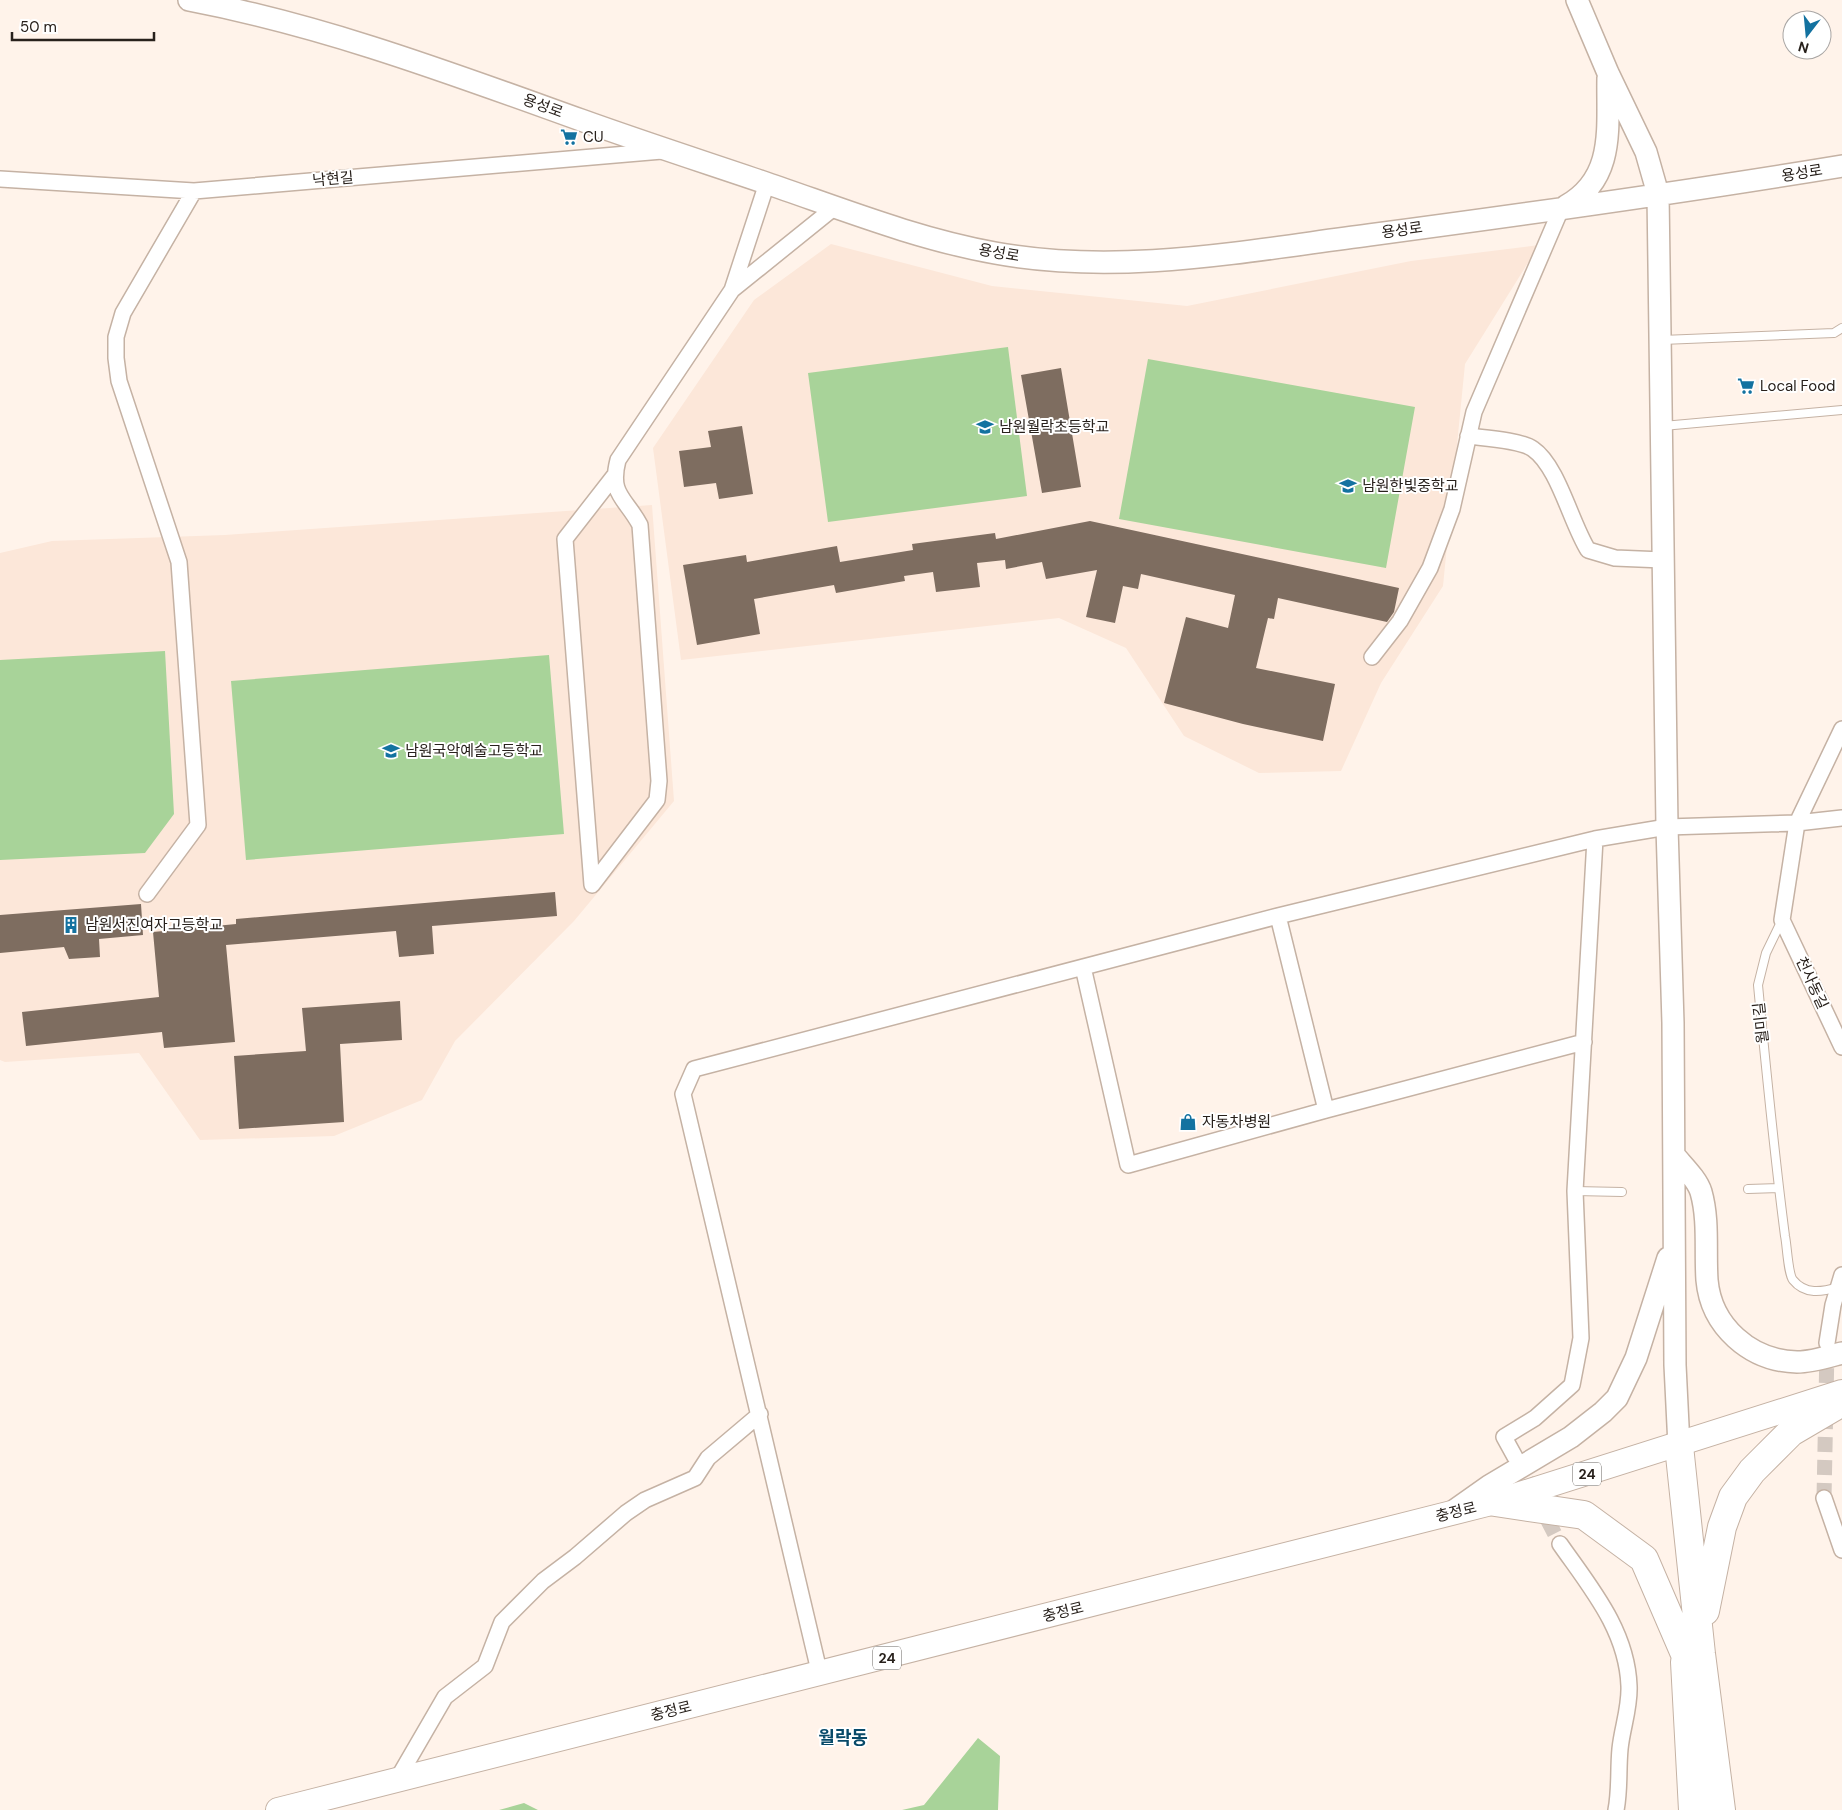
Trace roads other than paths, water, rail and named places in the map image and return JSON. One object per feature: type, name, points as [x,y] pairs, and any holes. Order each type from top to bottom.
[{"type":"highway","points":[[1693,1654],[1722,1526],[1733,1497],[1752,1471],[1791,1432],[1842,1402]]},
{"type":"highway","points":[[1679,1446],[1693,1654],[1693,1810]]},
{"type":"highway","points":[[1494,1502],[1584,1515],[1644,1559],[1693,1654],[1721,1810]]},
{"type":"main road","name":"충정로","points":[[278,1810],[398,1778],[820,1675],[1494,1502],[1679,1446],[1842,1392]]},
{"type":"street","name":"용성로","points":[[189,0],[245,11],[391,51],[666,151],[925,237],[995,253],[1055,261],[1134,263],[1238,252],[1561,209],[1842,166]]},
{"type":"street","points":[[1577,0],[1608,73],[1646,152],[1658,194],[1667,827],[1673,1023],[1675,1364],[1679,1446]]},
{"type":"street","points":[[1372,656],[1400,621],[1430,568],[1452,509],[1474,412],[1561,209],[1581,198],[1590,189],[1602,167],[1606,154],[1608,73]]},
{"type":"street","name":"낙현길","points":[[0,179],[194,191],[666,151]]},
{"type":"street","points":[[614,476],[564,540],[592,885],[657,800],[659,781],[640,525],[631,508],[616,491],[614,476],[618,460],[732,290],[766,183]]},
{"type":"street","points":[[147,894],[198,826],[179,562],[119,381],[116,337],[123,314],[194,191]]},
{"type":"street","points":[[732,290],[835,207]]},
{"type":"street","points":[[1468,436],[1499,439],[1532,448],[1554,474],[1579,535],[1588,550],[1615,558],[1663,560]]},
{"type":"street","name":"월미길","points":[[1782,920],[1797,823],[1842,729]]},
{"type":"street","points":[[820,1675],[760,1414],[683,1094],[694,1069],[1278,916],[1595,839],[1667,827],[1797,823],[1842,818]]},
{"type":"street","points":[[1515,1457],[1504,1437],[1535,1418],[1572,1385],[1581,1338],[1575,1191],[1595,839]]},
{"type":"street","points":[[1278,916],[1326,1110]]},
{"type":"street","name":"천사동길","points":[[1782,920],[1842,1047]]},
{"type":"street","points":[[1083,967],[1128,1165],[1326,1110],[1584,1042]]},
{"type":"street","points":[[1674,1155],[1700,1190],[1705,1211],[1709,1298],[1725,1329],[1748,1348],[1777,1359],[1796,1362],[1812,1360],[1835,1348],[1840,1281]]},
{"type":"street","points":[[1449,1514],[1489,1486],[1571,1437],[1603,1412],[1617,1398],[1636,1358],[1674,1234]]},
{"type":"street","points":[[398,1778],[445,1697],[485,1666],[502,1622],[543,1581],[575,1557],[626,1512],[645,1500],[695,1478],[708,1458],[760,1414]]},
{"type":"street","points":[[1824,1498],[1842,1550]]},
{"type":"street","points":[[1560,1544],[1609,1615],[1624,1655],[1629,1685],[1627,1717],[1620,1748],[1616,1810]]},
{"type":"lane","points":[[1660,340],[1834,333],[1842,328]]},
{"type":"lane","points":[[1661,426],[1842,410]]},
{"type":"lane","name":"월미길","points":[[1782,920],[1766,953],[1758,985],[1779,1188],[1791,1279],[1802,1289],[1810,1291],[1826,1291],[1840,1281]]},
{"type":"lane","points":[[1748,1189],[1779,1188]]},
{"type":"lane","points":[[1575,1191],[1622,1192]]},
{"type":"tunnel","points":[[1824,1498],[1827,1349]]},
{"type":"tunnel","points":[[1516,1459],[1560,1544]]},
{"type":"place","name":"CU","points":[[569,137]]},
{"type":"place","name":"Local Food","points":[[1746,386]]},
{"type":"place","name":"남원월락초등학교","points":[[985,427]]},
{"type":"place","name":"남원한빛중학교","points":[[1348,486]]},
{"type":"place","name":"남원국악예술고등학교","points":[[391,751]]},
{"type":"place","name":"남원서진여자고등학교","points":[[71,925]]},
{"type":"place","name":"자동차병원","points":[[1188,1122]]},
{"type":"district","name":"월락동","points":[[843,1738]]}]
